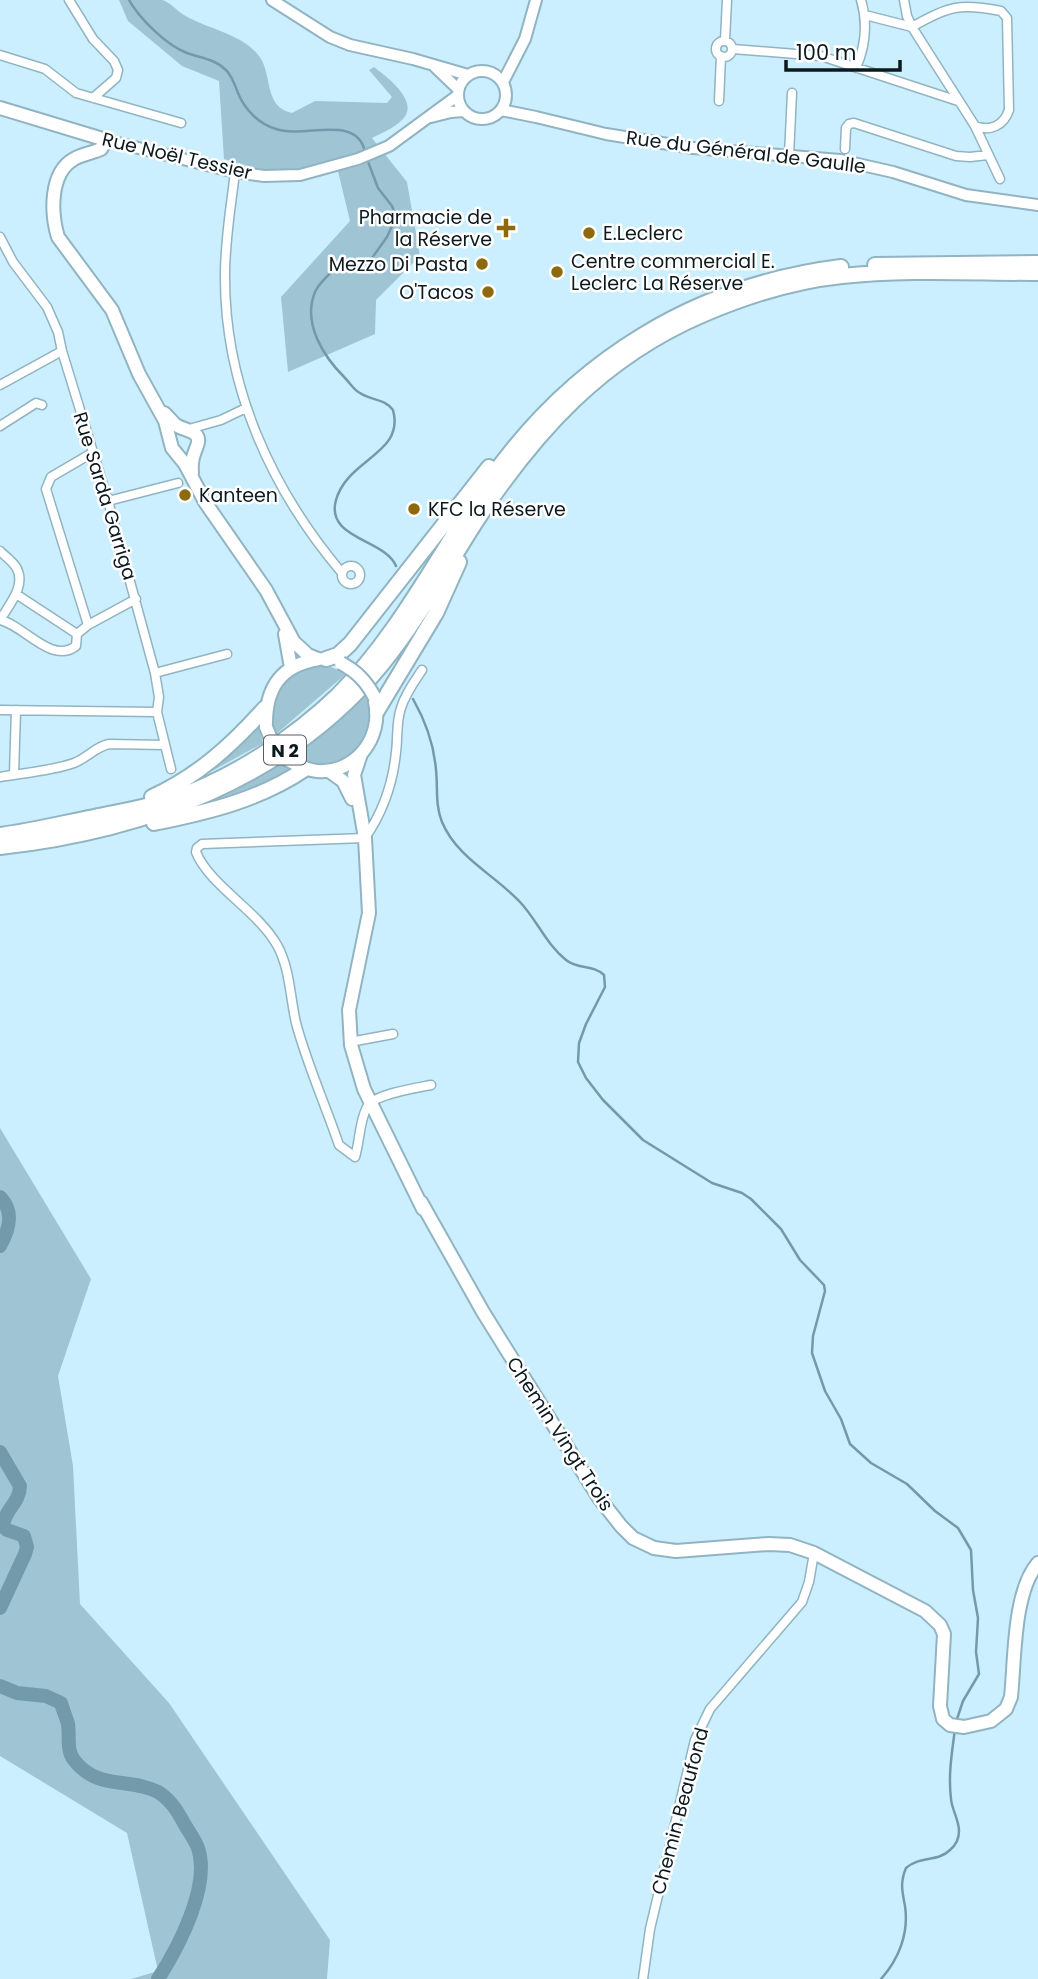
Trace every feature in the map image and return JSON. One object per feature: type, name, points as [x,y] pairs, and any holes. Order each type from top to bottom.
[{"type":"highway","name":"N 2","points":[[0,835],[142,808],[178,797],[222,778],[298,728],[337,695],[404,614],[492,477],[533,425],[562,395],[632,341],[696,306],[743,289],[809,271],[897,263],[1038,263]]},
{"type":"highway","name":"N 2","points":[[0,847],[32,844],[154,816],[244,777],[294,745],[325,720],[382,665],[525,451],[572,401],[660,336],[701,315],[782,287],[840,276],[887,273],[1038,273]]},
{"type":"highway","points":[[322,660],[338,655],[350,644],[498,455],[533,425]]},
{"type":"highway","points":[[377,711],[436,614],[478,519]]},
{"type":"highway","points":[[96,816],[135,805],[182,782],[202,769],[239,737],[265,708]]},
{"type":"highway","points":[[32,844],[109,832],[244,801],[304,769]]},
{"type":"main road","name":"Rue Noël Tessier","points":[[0,108],[106,140]]},
{"type":"main road","points":[[106,140],[101,149],[75,158],[64,168],[55,191],[54,225],[64,249],[112,310],[139,374],[159,407],[174,447],[205,502],[266,590],[294,642],[308,655],[341,663],[355,671],[374,695],[376,727],[371,741],[352,762],[329,771],[304,769],[286,759],[273,744],[266,727],[265,708],[274,685],[291,668],[304,662],[322,660]]},
{"type":"main road","points":[[159,407],[176,425],[195,433],[192,476]]},
{"type":"main road","points":[[174,447],[174,432],[186,428]]},
{"type":"main road","points":[[174,447],[187,454],[195,447]]},
{"type":"main road","points":[[283,624],[291,668]]},
{"type":"main road","name":"Chemin Vingt Trois","points":[[361,754],[354,775],[365,838],[369,913],[349,1010],[350,1042],[359,1075],[421,1202],[482,1312],[599,1498],[621,1526],[638,1541],[654,1548],[676,1551],[779,1544],[814,1553],[909,1600],[940,1625],[945,1640],[940,1706],[943,1719],[964,1727],[991,1721],[1006,1709],[1011,1697],[1021,1602],[1025,1584],[1038,1563]]},
{"type":"main road","name":"Chemin Vingt Trois","points":[[329,771],[346,785],[361,819]]},
{"type":"street","points":[[69,0],[93,39],[114,61],[118,70],[116,78],[93,98]]},
{"type":"street","points":[[272,0],[330,37],[350,45],[468,75],[480,71],[492,73],[503,82]]},
{"type":"street","points":[[433,65],[458,93],[464,111],[471,117],[485,119],[501,110],[506,97],[503,82],[531,24],[536,0]]},
{"type":"street","points":[[725,40],[727,0]]},
{"type":"street","points":[[856,68],[865,40],[865,15],[861,0]]},
{"type":"street","points":[[904,0],[912,27],[975,126],[1000,179]]},
{"type":"street","points":[[865,15],[912,27],[951,7],[1001,11],[1007,18],[1009,110],[1006,118],[996,127],[987,129],[975,126]]},
{"type":"street","points":[[725,40],[733,49]]},
{"type":"street","points":[[719,101],[721,56],[717,53],[716,46],[725,40]]},
{"type":"street","points":[[733,49],[821,56],[958,102]]},
{"type":"street","points":[[721,56],[729,55],[733,49]]},
{"type":"street","points":[[492,73],[518,50]]},
{"type":"street","points":[[0,55],[46,69],[69,90],[181,124]]},
{"type":"street","points":[[458,93],[468,75]]},
{"type":"street","name":"Rue Noël Tessier","points":[[106,140],[235,172],[264,176],[300,175],[380,151],[428,118],[458,93]]},
{"type":"street","points":[[789,155],[792,93]]},
{"type":"street","name":"Rue du Général de Gaulle","points":[[506,97],[536,117]]},
{"type":"street","name":"Rue du Général de Gaulle","points":[[501,110],[618,136],[693,148],[858,163],[966,195],[1038,205]]},
{"type":"street","name":"Rue Noël Tessier","points":[[428,118],[464,111]]},
{"type":"street","points":[[845,149],[846,128],[854,123],[956,156],[988,155]]},
{"type":"street","points":[[235,172],[227,238],[226,299],[234,363],[246,408],[283,492],[324,552],[342,573]]},
{"type":"street","name":"Rue Sarda Garriga","points":[[0,237],[13,262],[47,307],[58,332],[136,599],[155,673],[159,697],[157,712],[171,769]]},
{"type":"street","points":[[0,385],[62,351]]},
{"type":"street","points":[[0,426],[36,403],[42,405]]},
{"type":"street","points":[[186,428],[221,420],[246,408]]},
{"type":"street","points":[[195,447],[205,433],[221,420]]},
{"type":"street","points":[[88,625],[46,489],[51,477],[92,453]]},
{"type":"street","points":[[108,501],[178,483]]},
{"type":"street","points":[[0,551],[3,559],[18,570],[19,586],[0,620],[12,623],[54,651],[76,646],[76,634]]},
{"type":"street","points":[[16,594],[76,634]]},
{"type":"street","points":[[76,634],[136,599]]},
{"type":"street","points":[[155,673],[227,654]]},
{"type":"street","points":[[422,670],[408,691],[400,710],[396,753],[388,794],[379,819],[365,838],[202,844],[196,852],[223,887],[263,925],[278,946],[284,959],[296,1022],[339,1144],[355,1157],[359,1132],[367,1106],[371,1102],[391,1094],[430,1085]]},
{"type":"street","points":[[0,710],[157,712]]},
{"type":"street","points":[[14,775],[16,710]]},
{"type":"street","points":[[0,776],[69,765],[109,744],[165,745]]},
{"type":"street","points":[[350,1042],[393,1034]]},
{"type":"street","name":"Chemin Beaufond","points":[[643,1979],[650,1929],[701,1724],[730,1685],[802,1602],[814,1553]]},
{"type":"shaded area","points":[[119,0],[162,0],[193,20],[244,42],[263,63],[277,104],[292,113],[315,101],[387,103],[392,97],[369,70],[374,67],[400,90],[405,98],[407,113],[395,125],[372,138],[407,182],[420,256],[376,300],[375,334],[288,372],[281,297],[350,221],[337,167],[281,176],[224,159],[219,81],[182,66],[128,21]]},
{"type":"shaded area","points":[[325,665],[347,673],[275,735],[270,718],[272,701],[283,682],[301,668]]},
{"type":"shaded area","points":[[364,692],[371,707],[371,719],[363,742],[355,751],[335,763],[324,765],[309,764],[292,755],[328,727]]},
{"type":"shaded area","points":[[258,726],[263,743],[192,782]]},
{"type":"shaded area","points":[[279,763],[290,772],[265,787],[192,810],[191,807],[205,802],[207,804],[237,789]]},
{"type":"shaded area","points":[[0,1128],[91,1279],[58,1376],[73,1466],[80,1604],[169,1703],[330,1940],[327,1979],[131,1979],[158,1971],[127,1833],[0,1756]]},
{"type":"waterway","points":[[129,0],[162,38],[187,53],[222,66],[232,78],[244,105],[264,124],[288,131],[341,130],[352,133],[360,140],[365,152]]},
{"type":"waterway","points":[[367,159],[378,188],[392,206],[396,217],[387,237],[372,258],[364,262],[344,260],[320,284],[315,292],[311,316],[317,339],[337,370],[358,392],[386,403],[393,410],[394,425],[391,437],[342,486],[336,500],[335,513],[339,523],[347,531],[390,557],[396,566]]},
{"type":"waterway","points":[[413,699],[431,742],[438,809],[449,835],[467,856],[520,902],[553,947],[566,960],[575,965],[595,969],[604,975],[605,987],[579,1043],[578,1062],[586,1078],[603,1100],[643,1140],[712,1183],[742,1193],[781,1229],[800,1260],[824,1285],[812,1353],[825,1391],[841,1419],[850,1444],[871,1463],[907,1484],[935,1511],[958,1528],[971,1550],[973,1590],[978,1618],[976,1652],[979,1674],[963,1701],[956,1722]]},
{"type":"waterway","points":[[0,1197],[9,1215],[6,1234],[0,1246]]},
{"type":"waterway","points":[[0,1452],[20,1486],[3,1526],[24,1536],[27,1547],[0,1608]]},
{"type":"waterway","points":[[0,1686],[17,1693],[46,1696],[61,1703],[68,1724],[70,1752],[83,1770],[103,1780],[136,1785],[158,1792],[174,1807],[195,1842],[201,1863],[196,1898],[183,1934],[158,1979]]},
{"type":"waterway","points":[[881,1979],[898,1954],[904,1936],[906,1916],[902,1882],[906,1868],[945,1854],[958,1839],[959,1827],[952,1803],[950,1781],[955,1729]]},
{"type":"place","name":"Pharmacie de la Réserve","points":[[506,228]]},
{"type":"place","name":"E.Leclerc","points":[[589,233]]},
{"type":"place","name":"Mezzo Di Pasta","points":[[482,264]]},
{"type":"place","name":"Centre commercial E. Leclerc La Réserve","points":[[557,272]]},
{"type":"place","name":"O'Tacos","points":[[488,292]]},
{"type":"place","name":"Kanteen","points":[[185,495]]},
{"type":"place","name":"KFC la Réserve","points":[[414,509]]}]
